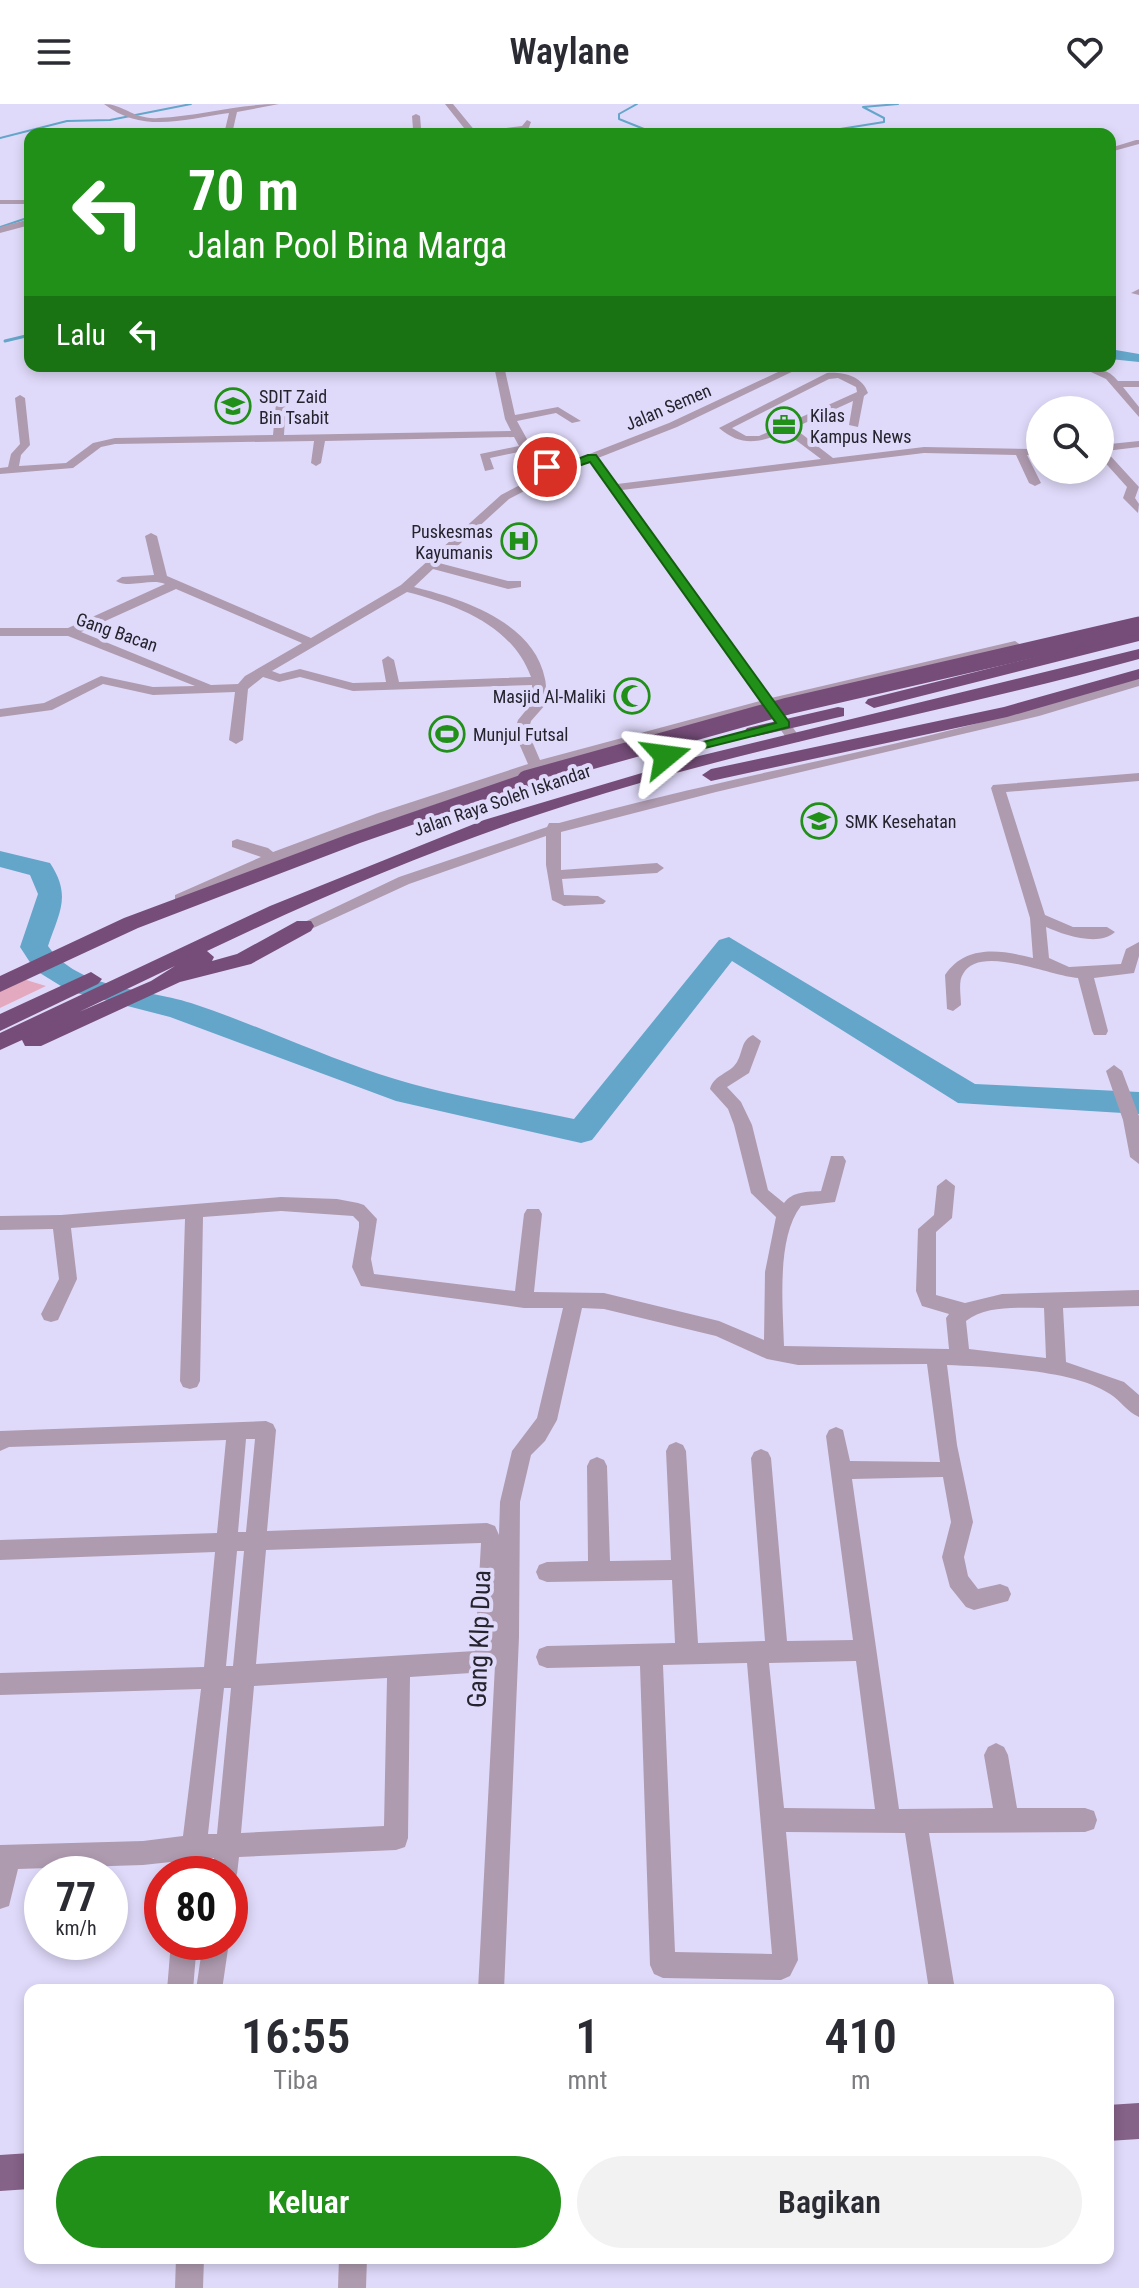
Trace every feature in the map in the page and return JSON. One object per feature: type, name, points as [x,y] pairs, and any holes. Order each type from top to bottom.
[{"type":"highway","points":[[9,981],[129,924],[531,772],[788,706],[1139,625]]},
{"type":"highway","name":"Jalan Raya Soleh Iskandar","points":[[0,1042],[157,972],[339,884],[477,830],[789,732],[1139,636]]},
{"type":"highway","name":"Jalan Raya Soleh Iskandar","points":[[789,732],[1139,654]]},
{"type":"highway","points":[[0,1052],[74,1007],[157,972],[206,956],[329,897],[413,863],[574,809],[695,779],[1007,712],[1139,674]]},
{"type":"highway","points":[[157,972],[244,959],[304,926]]},
{"type":"highway","name":"Jalan Raya Soleh Iskandar","points":[[0,1023],[74,1007]]},
{"type":"main road","points":[[1114,2123],[1139,2121]]},
{"type":"main road","points":[[0,2173],[24,2171]]},
{"type":"street","points":[[108,104],[151,119],[274,105]]},
{"type":"street","points":[[449,104],[470,128]]},
{"type":"street","points":[[129,112],[165,121],[274,105]]},
{"type":"street","points":[[229,128],[233,112]]},
{"type":"street","points":[[416,116],[418,128]]},
{"type":"street","points":[[525,128],[527,122]]},
{"type":"street","points":[[1116,148],[1139,142]]},
{"type":"street","points":[[0,202],[24,202]]},
{"type":"street","points":[[0,230],[24,224]]},
{"type":"street","points":[[500,372],[515,434],[524,448],[555,471]]},
{"type":"street","name":"Jalan Semen","points":[[242,688],[261,672],[309,642],[405,588],[505,497],[555,471],[673,425],[786,372]]},
{"type":"street","points":[[1099,372],[1107,375],[1139,414]]},
{"type":"street","points":[[840,375],[864,390],[787,428],[752,440],[724,428],[827,376],[840,375]]},
{"type":"street","points":[[1115,384],[1139,384]]},
{"type":"street","points":[[854,425],[859,395]]},
{"type":"street","points":[[13,470],[16,454],[25,445],[20,398]]},
{"type":"street","points":[[278,438],[281,403]]},
{"type":"street","points":[[510,419],[558,410],[576,421]]},
{"type":"street","points":[[787,428],[830,461]]},
{"type":"street","points":[[0,471],[69,466],[97,445],[115,441],[515,434]]},
{"type":"street","points":[[316,463],[320,438]]},
{"type":"street","points":[[1114,448],[1139,444]]},
{"type":"street","points":[[489,469],[484,456],[524,448]]},
{"type":"street","points":[[614,488],[924,450],[1026,453]]},
{"type":"street","points":[[1021,454],[1026,464]]},
{"type":"street","points":[[592,457],[789,732]]},
{"type":"street","points":[[1114,466],[1134,489],[1129,498],[1138,510]]},
{"type":"street","points":[[151,536],[161,578]]},
{"type":"street","points":[[433,565],[508,585],[517,584]]},
{"type":"street","points":[[122,581],[161,578],[309,642]]},
{"type":"street","points":[[70,632],[176,584]]},
{"type":"street","points":[[405,588],[456,602],[499,625],[518,643],[538,681],[539,704],[521,722],[519,733],[531,772]]},
{"type":"street","name":"Gang Bacan","points":[[3,629],[23,630],[31,634],[70,632],[212,688]]},
{"type":"street","points":[[129,924],[272,859],[531,772],[769,700],[1035,641],[1049,659]]},
{"type":"street","points":[[388,660],[393,684]]},
{"type":"street","points":[[261,672],[279,678],[300,673],[353,687],[538,681]]},
{"type":"street","points":[[0,713],[47,707],[101,680],[153,691],[242,688],[236,740]]},
{"type":"street","points":[[304,926],[357,899],[554,826],[731,781],[1056,708],[1139,682]]},
{"type":"street","points":[[1045,966],[1041,960],[1038,918],[998,788],[1139,777]]},
{"type":"street","points":[[554,826],[557,897],[564,901],[598,901]]},
{"type":"street","points":[[237,844],[263,851],[272,859]]},
{"type":"street","points":[[554,875],[657,868]]},
{"type":"street","points":[[1038,918],[1059,929],[1107,932]]},
{"type":"street","points":[[953,1005],[953,975],[974,958],[1010,957],[1051,970],[1084,972],[1128,969],[1132,953],[1139,947]]},
{"type":"street","points":[[1084,972],[1100,1031]]},
{"type":"street","points":[[753,1041],[743,1069],[719,1084],[718,1089],[735,1106],[743,1125],[760,1193],[785,1214]]},
{"type":"street","points":[[1117,1078],[1132,1120],[1139,1157]]},
{"type":"street","points":[[774,1353],[772,1304],[785,1214],[796,1200],[829,1197],[837,1161]]},
{"type":"street","points":[[946,1186],[943,1218],[927,1229],[925,1291],[929,1301],[964,1310],[1012,1302],[1139,1298]]},
{"type":"street","points":[[0,1223],[61,1222],[281,1204],[337,1206],[358,1210],[370,1226],[362,1261],[362,1271],[368,1281],[524,1300],[604,1301],[719,1329],[774,1353],[798,1357],[960,1356],[1056,1366],[1104,1383],[1138,1402]]},
{"type":"street","points":[[190,1381],[194,1213]]},
{"type":"street","points":[[524,1300],[533,1214]]},
{"type":"street","points":[[51,1314],[68,1279],[61,1222]]},
{"type":"street","points":[[1053,1301],[1056,1366]]},
{"type":"street","name":"Gang Klp Dua","points":[[491,1984],[508,1637],[510,1502],[522,1451],[538,1435],[547,1420],[574,1303]]},
{"type":"street","points":[[960,1356],[956,1318],[964,1310]]},
{"type":"street","points":[[936,1358],[947,1445],[962,1522],[953,1549],[955,1568],[963,1588],[974,1600],[1000,1594]]},
{"type":"street","points":[[0,1442],[5,1438],[266,1430],[228,1856]]},
{"type":"street","points":[[193,1856],[214,1678],[237,1432]]},
{"type":"street","points":[[836,1436],[889,1821]]},
{"type":"street","points":[[676,1451],[687,1654]]},
{"type":"street","points":[[651,1654],[663,1965],[781,1967],[785,1960],[773,1820],[761,1458]]},
{"type":"street","points":[[597,1466],[599,1571]]},
{"type":"street","points":[[841,1470],[938,1470]]},
{"type":"street","points":[[0,1550],[487,1533],[491,1536],[486,1661],[399,1669],[214,1678],[0,1684]]},
{"type":"street","points":[[547,1572],[682,1570]]},
{"type":"street","points":[[547,1657],[865,1650]]},
{"type":"street","points":[[0,1897],[4,1857],[143,1853],[194,1847],[396,1838],[399,1669]]},
{"type":"street","points":[[996,1755],[1007,1820]]},
{"type":"street","points":[[773,1820],[1085,1820]]},
{"type":"street","points":[[915,1821],[941,1984]]},
{"type":"street","points":[[180,1984],[182,1960]]},
{"type":"street","points":[[210,1984],[213,1960]]},
{"type":"street","points":[[189,2288],[190,2264]]},
{"type":"street","points":[[352,2288],[353,2264]]},
{"type":"shaded area","points":[[23,979],[46,986],[0,1008],[0,991]]},
{"type":"waterway","points":[[39,128],[67,121],[110,120],[191,104]]},
{"type":"waterway","points":[[637,104],[619,114],[619,119],[642,128]]},
{"type":"waterway","points":[[846,128],[884,122],[884,118],[863,107],[898,104]]},
{"type":"waterway","points":[[0,138],[24,132]]},
{"type":"waterway","points":[[0,227],[24,219]]},
{"type":"waterway","points":[[5,341],[24,336]]},
{"type":"waterway","points":[[1116,355],[1135,358]]},
{"type":"waterway","points":[[0,859],[41,869],[51,894],[34,947],[45,963],[60,975],[99,991],[180,1010],[369,1082],[465,1108],[581,1132],[729,946],[969,1095],[1139,1103]]},
{"type":"place","name":"SDIT Zaid Bin Tsabit","points":[[233,406]]},
{"type":"place","name":"Kilas Kampus News","points":[[784,425]]},
{"type":"place","name":"Puskesmas Kayumanis","points":[[519,541]]},
{"type":"place","name":"Masjid Al-Maliki","points":[[632,696]]},
{"type":"place","name":"Munjul Futsal","points":[[447,734]]},
{"type":"place","name":"SMK Kesehatan","points":[[819,821]]},
{"type":"route","points":[[547,467],[555,471],[592,457],[784,725],[666,756]]}]
